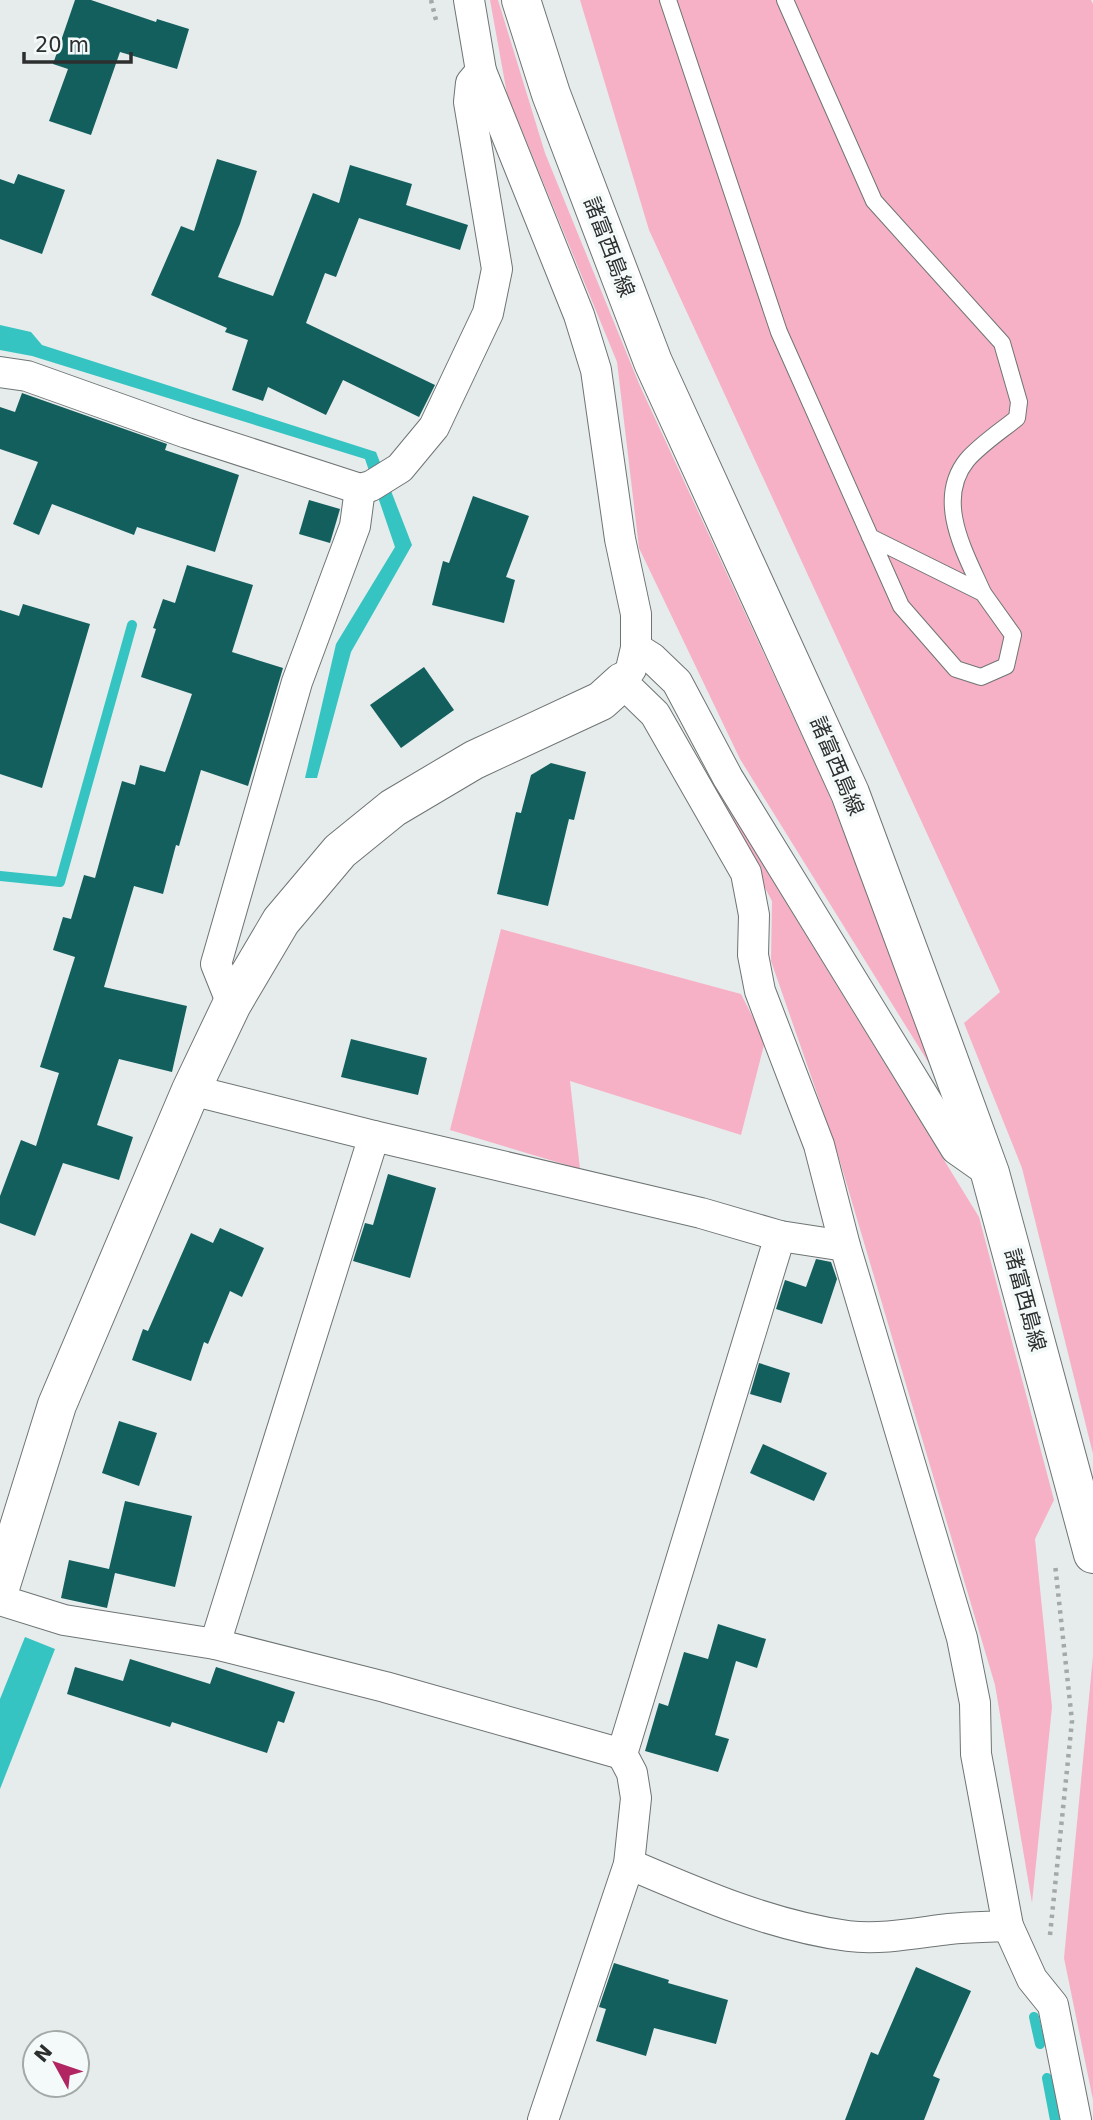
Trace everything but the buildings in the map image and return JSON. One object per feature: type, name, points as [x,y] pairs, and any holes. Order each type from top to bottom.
[{"type":"main road","name":"諸富西島線","points":[[521,0],[551,94],[653,362],[850,793],[990,1173],[1093,1553]]},
{"type":"main road","points":[[0,1588],[57,1405],[191,1090],[232,1004],[281,922],[340,851],[393,808],[474,760],[601,701],[629,665]]},
{"type":"street","points":[[469,0],[481,71],[579,315],[596,370],[621,539],[636,614],[629,665],[746,873],[754,915],[753,955],[760,991],[819,1145],[845,1246],[962,1638],[975,1703],[976,1754],[1008,1926],[1032,1979],[1053,2005],[1076,2120]]},
{"type":"street","points":[[232,1004],[215,964],[297,682],[373,483],[400,468],[434,428],[488,313],[497,269],[469,102],[471,83],[481,71]]},
{"type":"street","points":[[0,372],[27,376],[187,433],[373,483]]},
{"type":"street","points":[[629,665],[652,658],[677,682],[728,778],[956,1149],[990,1173]]},
{"type":"street","points":[[191,1090],[701,1213],[780,1236],[845,1246]]},
{"type":"street","points":[[215,1644],[374,1136]]},
{"type":"street","points":[[543,2120],[629,1864],[636,1798],[632,1773],[622,1754],[780,1236]]},
{"type":"street","points":[[0,1600],[64,1620],[215,1644],[385,1687],[622,1754]]},
{"type":"street","points":[[629,1864],[682,1887],[782,1922],[849,1936],[900,1936],[1008,1926]]},
{"type":"lane","points":[[667,0],[779,332],[901,606],[956,669],[981,677],[1006,666],[1013,635],[983,593],[955,530],[954,486],[967,461],[1017,418],[1019,401],[1002,343],[874,201],[785,0]]},
{"type":"lane","points":[[870,537],[983,593]]},
{"type":"path","points":[[1032,1979],[1049,1945],[1072,1721],[1054,1554]]},
{"type":"shaded area","points":[[490,0],[498,0],[545,153],[640,386],[827,790],[948,1094],[740,759],[639,548],[617,362],[507,94]]},
{"type":"shaded area","points":[[580,0],[1091,0],[1093,4],[1093,1454],[1022,1168],[964,1023],[1000,992],[649,230]]},
{"type":"shaded area","points":[[683,735],[979,1217],[1054,1500],[1035,1539],[1052,1707],[1032,1903],[995,1685],[836,1148],[771,961],[772,901]]},
{"type":"shaded area","points":[[501,929],[741,994],[765,1041],[741,1135],[570,1081],[580,1169],[450,1130]]},
{"type":"shaded area","points":[[1093,1656],[1093,2100],[1064,1958]]},
{"type":"water","points":[[0,325],[31,332],[42,345],[376,452],[412,545],[351,652],[317,778],[305,778],[336,644],[395,547],[365,459],[32,356],[0,350]]},
{"type":"water","points":[[25,1637],[55,1649],[0,1789],[0,1699]]},
{"type":"waterway","points":[[0,876],[60,882],[132,625]]},
{"type":"waterway","points":[[1034,2017],[1040,2044]]},
{"type":"waterway","points":[[1047,2078],[1055,2120]]}]
